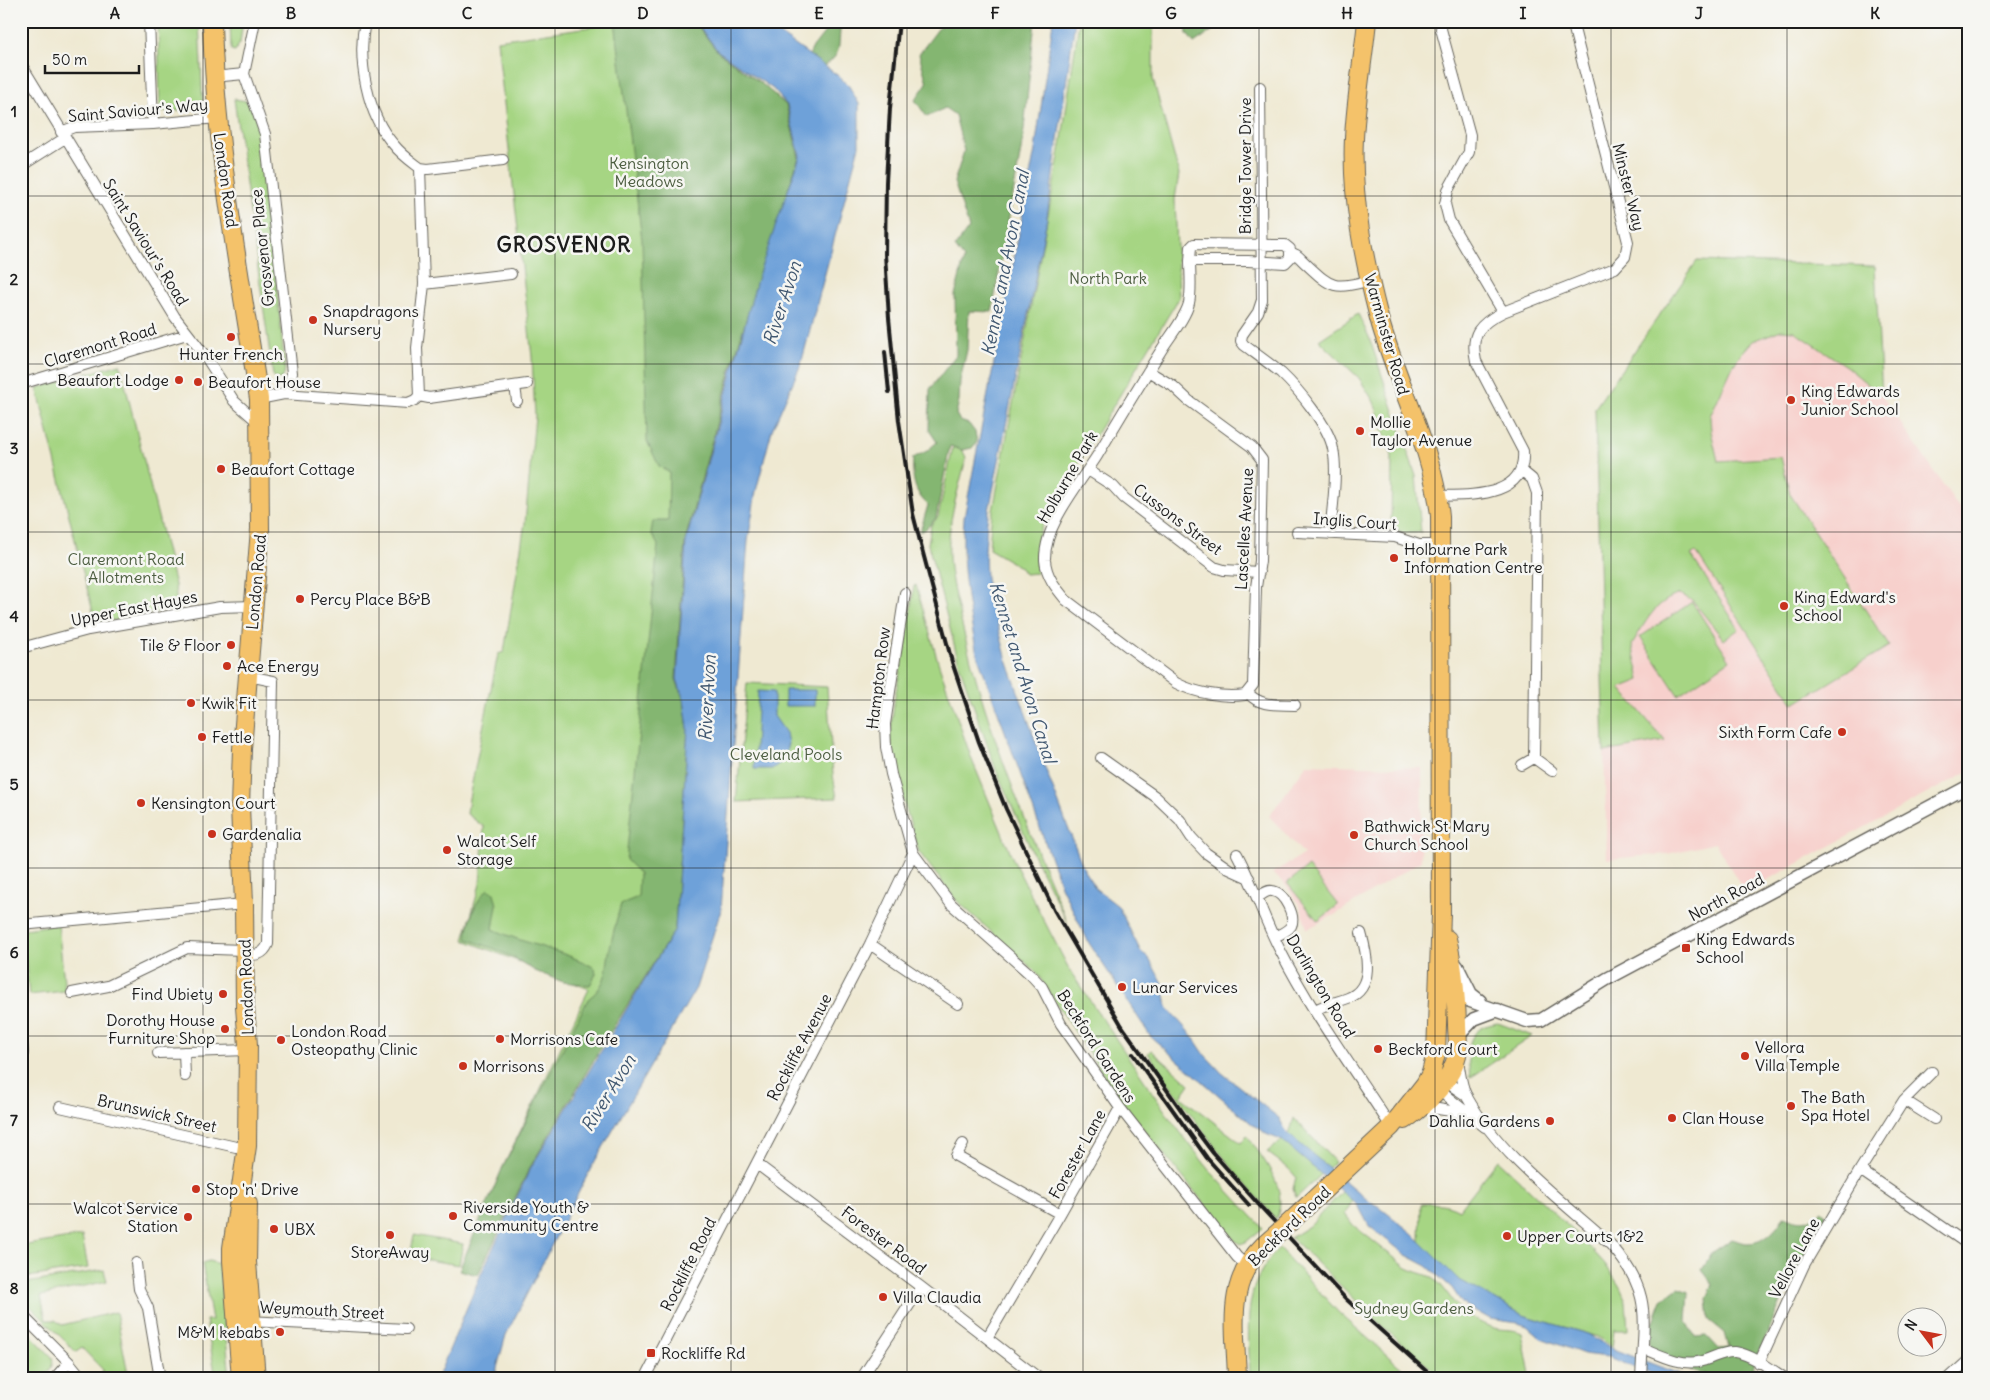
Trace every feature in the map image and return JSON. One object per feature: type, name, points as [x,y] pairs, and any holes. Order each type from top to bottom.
[{"type":"highway","name":"London Road","points":[[212,21],[213,76],[217,118],[259,400],[260,424],[260,529],[242,749],[240,806],[244,904],[243,953],[248,1050],[247,1146],[250,1172],[241,1379]]},
{"type":"highway","name":"Warminster Road","points":[[1367,21],[1354,139],[1354,185],[1360,228],[1379,318],[1431,466],[1438,496],[1441,545],[1441,914],[1438,976],[1438,1074]]},
{"type":"highway","name":"Warminster Road","points":[[1438,1074],[1451,1071],[1457,1046],[1458,993],[1441,914]]},
{"type":"highway","points":[[1438,976],[1458,993]]},
{"type":"highway","name":"Warminster Road","points":[[1438,1074],[1444,1057],[1446,1003],[1458,993]]},
{"type":"highway","name":"Beckford Road","points":[[1237,1379],[1235,1303],[1237,1289],[1246,1265],[1264,1245],[1414,1107],[1425,1084],[1438,1074]]},
{"type":"highway","name":"London Road","points":[[243,1321],[256,1379]]},
{"type":"street","points":[[150,21],[153,124]]},
{"type":"street","points":[[213,76],[244,74],[255,21]]},
{"type":"street","points":[[365,21],[363,31],[363,70],[371,103],[384,132],[394,146],[420,168],[428,169],[503,160]]},
{"type":"street","points":[[1442,21],[1441,29],[1470,135],[1469,152],[1448,190],[1445,204],[1449,220],[1503,312]]},
{"type":"street","name":"Minster Way","points":[[1521,470],[1524,460],[1523,451],[1476,361],[1473,347],[1476,333],[1486,321],[1503,312],[1615,268],[1625,258],[1628,242],[1572,21]]},
{"type":"street","name":"Saint Saviour's Road","points":[[21,64],[187,334],[206,356],[236,404],[251,414],[260,424]]},
{"type":"street","name":"Grosvenor Place","points":[[244,74],[265,134],[292,373],[290,384],[284,394]]},
{"type":"street","name":"Bridge Tower Drive","points":[[1260,88],[1260,244]]},
{"type":"street","name":"Saint Saviour's Way","points":[[21,166],[74,127],[153,124],[217,118]]},
{"type":"street","points":[[259,400],[284,394],[408,404],[419,396],[417,348],[424,284],[420,168]]},
{"type":"street","points":[[1194,244],[1260,244],[1288,246],[1290,253],[1288,261],[1284,263],[1190,261],[1191,247],[1194,244]]},
{"type":"street","points":[[1260,244],[1261,306],[1242,335],[1241,341],[1283,375],[1321,420],[1330,437],[1334,449],[1330,534]]},
{"type":"street","points":[[1290,253],[1298,256],[1323,279],[1335,286],[1354,285],[1370,280]]},
{"type":"street","name":"Holburne Park","points":[[1190,261],[1189,303],[1058,517],[1047,544],[1045,560],[1047,572],[1054,585],[1066,600],[1176,683],[1185,688],[1208,693],[1242,696],[1251,689]]},
{"type":"street","points":[[424,284],[511,274]]},
{"type":"street","name":"Claremont Road","points":[[21,384],[187,334]]},
{"type":"street","name":"Lascelles Avenue","points":[[1148,371],[1174,386],[1188,400],[1252,447],[1262,460],[1259,572],[1256,587],[1251,689]]},
{"type":"street","points":[[419,396],[429,398],[527,384]]},
{"type":"street","points":[[515,386],[518,401]]},
{"type":"street","name":"Cussons Street","points":[[1088,470],[1113,486],[1124,498],[1214,567],[1224,570],[1259,572]]},
{"type":"street","points":[[1438,496],[1488,494],[1497,491],[1514,479],[1521,470],[1532,479],[1537,493],[1534,758]]},
{"type":"street","name":"Inglis Court","points":[[1296,532],[1395,537],[1419,545],[1441,545]]},
{"type":"street","name":"Hampton Row","points":[[905,593],[885,724],[886,747],[891,774],[913,853]]},
{"type":"street","name":"Upper East Hayes","points":[[21,648],[88,630],[220,607],[254,606]]},
{"type":"street","points":[[72,994],[108,986],[187,948],[259,955],[265,951],[268,944],[273,681],[248,676]]},
{"type":"street","points":[[1251,689],[1255,700],[1263,704],[1296,705]]},
{"type":"street","points":[[1101,758],[1156,797],[1180,820],[1206,853],[1229,869],[1249,878]]},
{"type":"street","points":[[1522,765],[1534,758]]},
{"type":"street","points":[[1534,758],[1552,771]]},
{"type":"street","name":"North Road","points":[[1458,993],[1527,1020],[1541,1020],[1607,979],[1969,786]]},
{"type":"street","name":"Rockliffe Avenue","points":[[757,1164],[870,944],[913,853]]},
{"type":"street","name":"Beckford Gardens","points":[[913,853],[951,904],[1031,974],[1042,987],[1061,1024],[1120,1108],[1237,1257],[1246,1265]]},
{"type":"street","name":"Darlington Road","points":[[1237,854],[1258,897],[1280,951],[1315,1010],[1391,1127]]},
{"type":"street","points":[[1258,897],[1269,890],[1275,891],[1281,895],[1293,917],[1292,924],[1288,930],[1274,937]]},
{"type":"street","points":[[21,925],[244,904]]},
{"type":"street","points":[[1315,1010],[1329,1003],[1348,998],[1359,991],[1363,985],[1367,969],[1366,951],[1361,933]]},
{"type":"street","points":[[870,944],[958,1004]]},
{"type":"street","points":[[1494,1008],[1474,1019],[1457,1046],[1460,1074],[1467,1096],[1492,1132],[1522,1164],[1623,1258],[1635,1278],[1643,1304],[1641,1379]]},
{"type":"street","points":[[21,1032],[23,1052],[21,1066]]},
{"type":"street","points":[[158,1053],[248,1050]]},
{"type":"street","points":[[184,1052],[184,1076]]},
{"type":"street","name":"Vellore Lane","points":[[1760,1363],[1804,1265],[1860,1170],[1904,1100],[1932,1072]]},
{"type":"street","points":[[1438,1074],[1467,1096]]},
{"type":"street","points":[[1438,1074],[1446,1096],[1465,1113],[1492,1132]]},
{"type":"street","points":[[1904,1100],[1934,1119]]},
{"type":"street","name":"Brunswick Street","points":[[60,1107],[236,1147],[247,1146]]},
{"type":"street","points":[[1414,1107],[1465,1113]]},
{"type":"street","name":"Forester Lane","points":[[987,1338],[1120,1108]]},
{"type":"street","name":"Forester Lane","points":[[963,1144],[956,1156],[1060,1214]]},
{"type":"street","name":"Forester Road","points":[[757,1164],[1040,1379]]},
{"type":"street","name":"Rockliffe Road","points":[[645,1379],[757,1164]]},
{"type":"street","points":[[1860,1170],[1963,1241]]},
{"type":"street","points":[[136,1263],[139,1290],[148,1308],[160,1379]]},
{"type":"street","points":[[861,1379],[921,1287]]},
{"type":"street","points":[[21,1314],[69,1362],[83,1379]]},
{"type":"street","name":"Weymouth Street","points":[[243,1321],[406,1329]]},
{"type":"street","points":[[1643,1348],[1684,1362],[1702,1361],[1730,1352],[1747,1356],[1786,1379]]},
{"type":"street","points":[[1948,1379],[1969,1360]]},
{"type":"street","points":[[54,1379],[69,1362]]},
{"type":"shaded area","name":"King Edward's School","points":[[1697,261],[1875,266],[1882,396],[1969,522],[1969,771],[1745,892],[1715,843],[1667,854],[1607,859],[1595,408]]},
{"type":"shaded area","name":"Bathwick St Mary Church School","points":[[1307,764],[1422,768],[1421,861],[1336,914],[1307,929],[1299,903],[1283,882],[1272,873],[1304,854],[1269,816]]},
{"type":"green space","points":[[158,21],[199,21],[203,109],[160,112]]},
{"type":"green space","points":[[230,21],[243,21],[240,43],[235,51],[231,50]]},
{"type":"green space","name":"Kensington Meadows","points":[[597,21],[694,21],[718,52],[762,84],[786,105],[799,157],[761,270],[732,366],[685,541],[676,680],[675,929],[502,1169],[589,989],[464,940],[480,884],[484,827],[467,814],[469,798],[498,654],[504,652],[525,523],[535,416],[532,357],[497,40],[597,26]]},
{"type":"green space","points":[[615,21],[694,21],[718,52],[762,84],[786,105],[799,157],[761,270],[732,366],[685,541],[676,679],[684,701],[688,728],[675,929],[608,1036],[529,1169],[478,1275],[459,1270],[502,1169],[588,999],[600,987],[603,981],[621,904],[638,897],[639,873],[626,860],[658,545],[651,533],[653,521],[668,521],[669,472],[659,466],[647,441],[642,240]]},
{"type":"green space","points":[[826,21],[841,21],[838,51],[831,61],[815,72],[805,64],[813,47],[827,29]]},
{"type":"green space","points":[[942,21],[1035,21],[1023,139],[992,312],[969,311],[967,350],[960,381],[956,414],[960,421],[969,424],[975,432],[977,442],[972,448],[962,450],[950,446],[936,518],[926,529],[920,532],[928,505],[919,495],[914,483],[913,458],[927,451],[937,442],[929,430],[930,389],[956,355],[955,295],[964,259],[955,247],[969,228],[954,182],[964,151],[955,115],[945,108],[927,117],[915,100],[927,83],[919,54]]},
{"type":"green space","name":"North Park","points":[[1079,21],[1153,21],[1153,79],[1179,174],[1175,199],[1179,298],[1047,515],[1037,543],[1037,573],[1025,574],[1020,567],[989,549],[991,521],[1061,145]]},
{"type":"green space","points":[[1186,21],[1222,21],[1216,28],[1194,43],[1187,34]]},
{"type":"green space","points":[[234,99],[247,101],[256,115],[264,160],[285,369],[281,379],[273,376]]},
{"type":"green space","points":[[1697,261],[1875,266],[1882,396],[1847,367],[1794,331],[1781,330],[1753,341],[1741,354],[1733,366],[1710,416],[1711,431],[1718,461],[1781,457],[1790,494],[1889,646],[1794,704],[1696,552],[1691,555],[1739,629],[1724,640],[1693,601],[1680,594],[1657,608],[1646,621],[1632,644],[1640,680],[1620,688],[1665,741],[1604,752],[1595,408]]},
{"type":"green space","points":[[1358,314],[1369,337],[1416,476],[1421,532],[1405,533],[1391,525],[1392,456],[1374,402],[1359,378],[1319,340]]},
{"type":"green space","name":"Claremont Road Allotments","points":[[120,364],[175,585],[177,608],[96,624],[37,388]]},
{"type":"green space","points":[[953,447],[963,451],[966,458],[953,509],[949,540],[951,574],[958,607],[973,667],[996,741],[1037,850],[1067,922],[1033,854],[996,770],[960,667],[928,544],[931,525],[938,517]]},
{"type":"green space","points":[[916,585],[939,665],[972,760],[1015,864],[1070,971],[1171,1120],[1211,1172],[1263,1228],[1246,1242],[1240,1244],[1235,1241],[1136,1120],[1105,1077],[1036,972],[956,900],[919,852],[899,786],[890,737],[895,696],[906,644],[914,586]]},
{"type":"green space","points":[[1692,602],[1730,660],[1678,695],[1640,637]]},
{"type":"green space","name":"Cleveland Pools","points":[[747,683],[827,687],[833,775],[837,798],[736,802]]},
{"type":"green space","points":[[1308,867],[1338,905],[1318,921],[1287,883]]},
{"type":"green space","points":[[488,889],[494,893],[497,905],[493,929],[571,957],[595,968],[596,974],[590,985],[563,982],[535,971],[495,949],[467,939],[473,912],[479,899]]},
{"type":"green space","points":[[58,924],[65,991],[29,995],[23,933],[26,929]]},
{"type":"green space","points":[[1498,1023],[1532,1036],[1470,1078],[1469,1050],[1473,1036],[1479,1030]]},
{"type":"green space","points":[[1151,1050],[1190,1084],[1181,1097],[1241,1143],[1247,1135],[1267,1164],[1277,1185],[1280,1196],[1276,1219],[1241,1179],[1193,1117],[1148,1053]]},
{"type":"green space","points":[[1294,1118],[1335,1162],[1296,1198],[1293,1189],[1296,1177],[1267,1152],[1289,1135]]},
{"type":"green space","name":"Sydney Gardens","points":[[1498,1160],[1583,1240],[1605,1264],[1620,1287],[1626,1301],[1628,1330],[1614,1330],[1612,1347],[1598,1337],[1523,1315],[1458,1280],[1420,1242],[1421,1204],[1441,1204],[1459,1210]]},
{"type":"green space","name":"Sydney Gardens","points":[[1344,1190],[1354,1198],[1345,1214],[1353,1225],[1407,1268],[1435,1280],[1461,1311],[1467,1315],[1491,1327],[1522,1333],[1531,1379],[1443,1379],[1384,1328],[1290,1238],[1309,1226]]},
{"type":"green space","points":[[1822,1211],[1826,1215],[1790,1281],[1753,1367],[1774,1379],[1714,1379],[1713,1377],[1668,1363],[1649,1349],[1651,1329],[1662,1300],[1678,1288],[1689,1292],[1687,1321],[1695,1337],[1707,1336],[1719,1349],[1729,1348],[1725,1333],[1709,1320],[1707,1298],[1713,1284],[1702,1270],[1713,1252],[1732,1239],[1747,1243],[1765,1238],[1774,1231],[1784,1216],[1804,1221]]},
{"type":"green space","points":[[414,1235],[463,1244],[459,1265],[410,1257]]},
{"type":"green space","points":[[82,1236],[88,1268],[21,1278],[21,1246]]},
{"type":"green space","name":"Sydney Gardens","points":[[1279,1248],[1339,1313],[1414,1379],[1250,1379],[1248,1326],[1252,1294],[1258,1278]]},
{"type":"green space","points":[[209,1261],[219,1264],[230,1379],[216,1379],[206,1320],[212,1320],[202,1263]]},
{"type":"green space","points":[[104,1270],[107,1281],[41,1296],[46,1320],[55,1320],[62,1325],[116,1312],[129,1379],[99,1379],[98,1377],[103,1370],[82,1348],[76,1352],[21,1297],[21,1284]]},
{"type":"green space","points":[[27,1331],[53,1360],[52,1366],[42,1379],[26,1379],[21,1352],[21,1333]]},
{"type":"water","name":"River Avon","points":[[695,21],[761,21],[836,74],[849,86],[859,104],[859,146],[801,364],[772,430],[756,491],[748,541],[721,910],[696,988],[591,1168],[506,1335],[494,1379],[437,1379],[481,1274],[530,1169],[675,929],[688,728],[684,700],[677,679],[686,541],[758,276],[800,156],[787,105],[773,89],[718,51]]},
{"type":"water","points":[[1053,21],[1075,21],[1046,224],[987,521],[986,579],[1007,660],[1044,765],[1085,872],[1096,889],[1118,906],[1141,952],[1148,957],[1163,984],[1167,1007],[1193,1037],[1205,1055],[1222,1073],[1279,1118],[1287,1133],[1370,1202],[1378,1206],[1412,1233],[1458,1279],[1523,1315],[1588,1334],[1611,1348],[1692,1379],[1664,1379],[1608,1357],[1584,1354],[1541,1338],[1527,1326],[1490,1319],[1462,1303],[1452,1288],[1427,1266],[1406,1255],[1369,1226],[1354,1202],[1281,1140],[1266,1134],[1252,1124],[1151,1037],[1089,943],[1061,886],[977,654],[968,603],[963,552],[964,518],[1035,150]]},
{"type":"water","points":[[785,690],[815,690],[815,706],[785,706]]},
{"type":"water","name":"Cleveland Pools","points":[[758,691],[774,692],[774,716],[786,733],[788,744],[785,755],[780,763],[772,769],[754,769]]},
{"type":"railway","points":[[899,21],[890,108],[885,254],[899,421],[913,514],[952,662],[979,742],[1006,809],[1054,910],[1122,1026],[1186,1117],[1213,1153],[1346,1299],[1435,1379]]},
{"type":"railway","points":[[885,352],[889,392]]},
{"type":"railway","points":[[1133,1054],[1207,1158],[1249,1205]]},
{"type":"place","name":"Snapdragons Nursery","points":[[313,320]]},
{"type":"place","name":"Hunter French","points":[[231,337]]},
{"type":"place","name":"Beaufort Lodge","points":[[179,380]]},
{"type":"place","name":"Beaufort House","points":[[198,382]]},
{"type":"place","name":"King Edwards Junior School","points":[[1791,400]]},
{"type":"place","name":"Mollie Taylor Avenue","points":[[1360,431]]},
{"type":"place","name":"Beaufort Cottage","points":[[221,469]]},
{"type":"place","name":"Holburne Park Information Centre","points":[[1394,558]]},
{"type":"place","name":"Percy Place B&B","points":[[300,599]]},
{"type":"place","name":"King Edward's School","points":[[1784,606]]},
{"type":"place","name":"Tile & Floor","points":[[231,645]]},
{"type":"place","name":"Ace Energy","points":[[227,666]]},
{"type":"place","name":"Kwik Fit","points":[[191,703]]},
{"type":"place","name":"Sixth Form Cafe","points":[[1842,732]]},
{"type":"place","name":"Fettle","points":[[202,737]]},
{"type":"place","name":"Kensington Court","points":[[141,803]]},
{"type":"place","name":"Gardenalia","points":[[212,834]]},
{"type":"place","name":"Bathwick St Mary Church School","points":[[1354,835]]},
{"type":"place","name":"Walcot Self Storage","points":[[447,850]]},
{"type":"place","name":"King Edwards School","points":[[1686,948]]},
{"type":"place","name":"Lunar Services","points":[[1122,987]]},
{"type":"place","name":"Find Ubiety","points":[[223,994]]},
{"type":"place","name":"Dorothy House Furniture Shop","points":[[225,1029]]},
{"type":"place","name":"Morrisons Cafe","points":[[500,1039]]},
{"type":"place","name":"London Road Osteopathy Clinic","points":[[281,1040]]},
{"type":"place","name":"Beckford Court","points":[[1378,1049]]},
{"type":"place","name":"Vellora Villa Temple","points":[[1745,1056]]},
{"type":"place","name":"Morrisons","points":[[463,1066]]},
{"type":"place","name":"The Bath Spa Hotel","points":[[1791,1106]]},
{"type":"place","name":"Clan House","points":[[1672,1118]]},
{"type":"place","name":"Dahlia Gardens","points":[[1550,1121]]},
{"type":"place","name":"Stop 'n' Drive","points":[[196,1189]]},
{"type":"place","name":"Riverside Youth & Community Centre","points":[[453,1216]]},
{"type":"place","name":"Walcot Service Station","points":[[188,1217]]},
{"type":"place","name":"UBX","points":[[274,1229]]},
{"type":"place","name":"StoreAway","points":[[390,1235]]},
{"type":"place","name":"Upper Courts 1&2","points":[[1507,1236]]},
{"type":"place","name":"Villa Claudia","points":[[883,1297]]},
{"type":"place","name":"M&M kebabs","points":[[280,1332]]},
{"type":"place","name":"Rockliffe Rd","points":[[651,1353]]},
{"type":"district","name":"GROSVENOR","points":[[564,244]]},
{"type":"water label","name":"Kennet and Avon Canal","points":[[1005,263]]},
{"type":"water label","name":"Kennet and Avon Canal","points":[[1023,672]]}]
